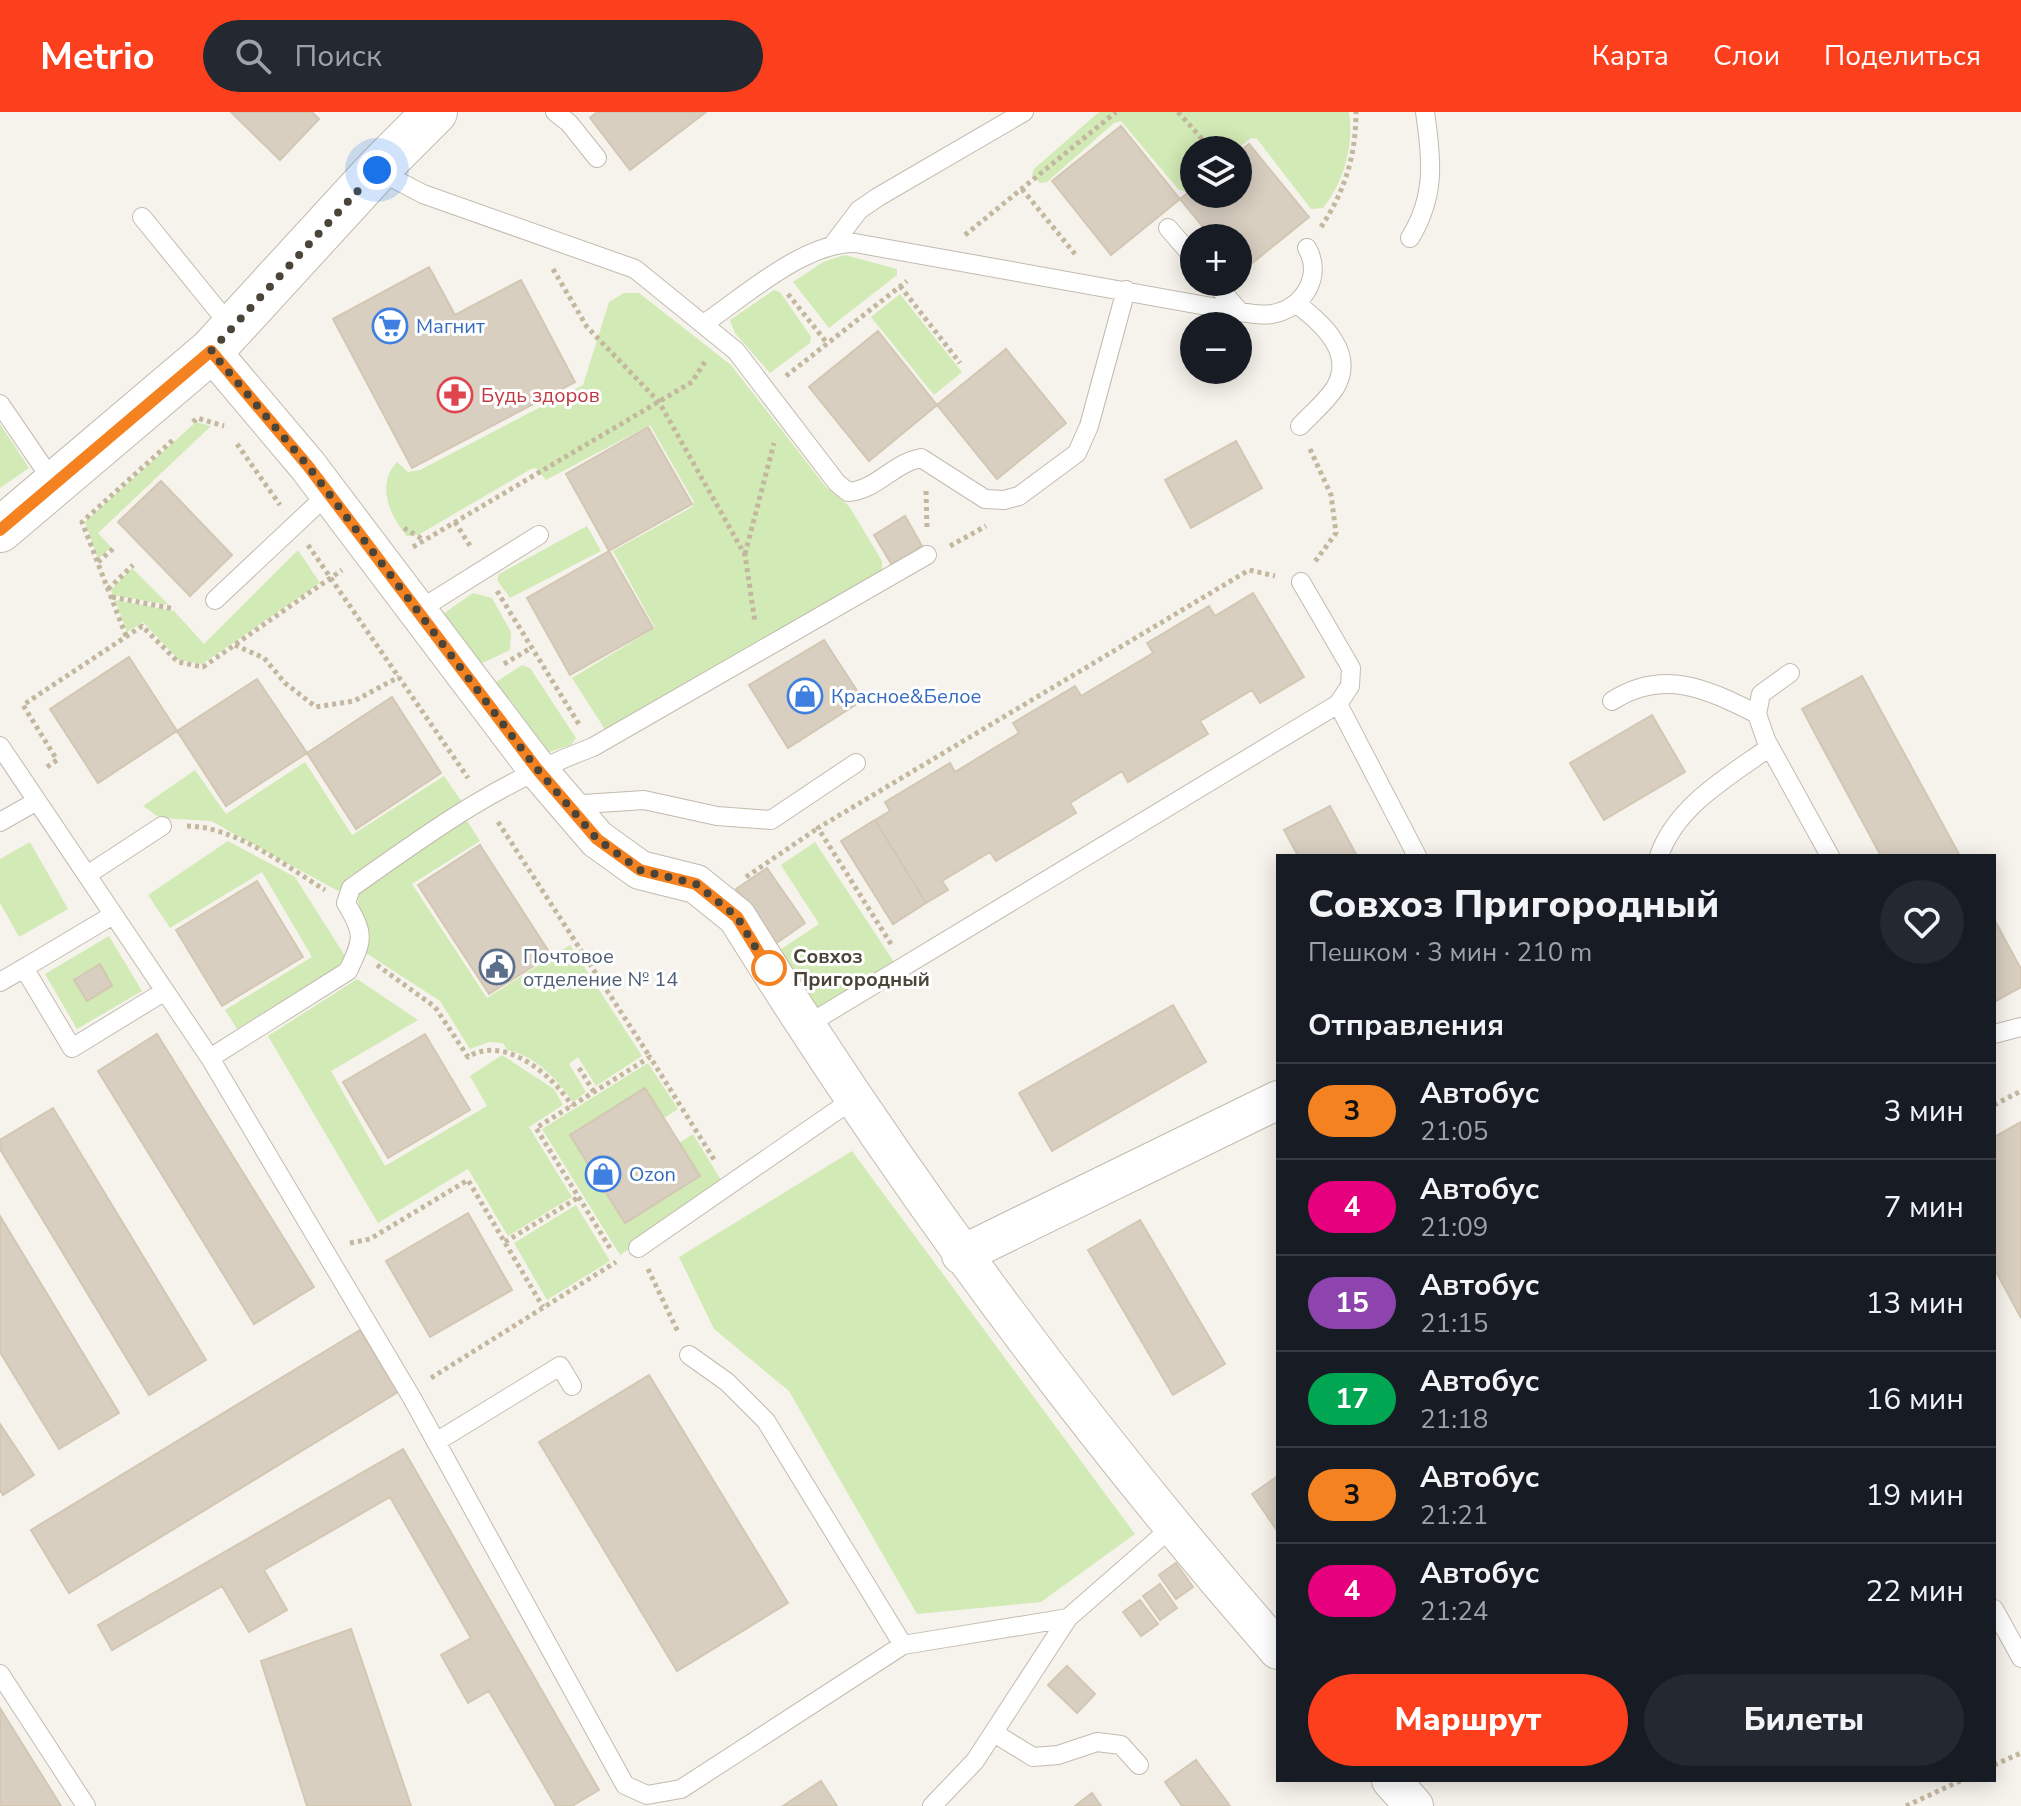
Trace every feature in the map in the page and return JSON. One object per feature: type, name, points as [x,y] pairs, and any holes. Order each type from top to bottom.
[{"type":"street","points":[[0,530],[56,485],[222,339],[377,170],[435,112]]},
{"type":"street","points":[[222,339],[329,493],[537,769],[597,839],[640,870],[696,884],[737,917],[961,1255],[1171,1528],[1276,1648]]},
{"type":"street","points":[[961,1255],[1276,1101]]},
{"type":"street","points":[[1393,1782],[1414,1806]]},
{"type":"lane","points":[[555,112],[569,123],[597,158]]},
{"type":"lane","points":[[711,329],[775,276],[810,253],[834,243],[859,210],[1024,112]]},
{"type":"lane","points":[[1410,238],[1423,217],[1432,187],[1425,112]]},
{"type":"lane","points":[[377,170],[423,194],[635,269],[736,351],[848,492],[865,491],[905,461],[921,458],[985,499],[1019,496],[1077,453],[1089,426],[1126,290]]},
{"type":"lane","points":[[142,217],[222,339]]},
{"type":"lane","points":[[1168,228],[1180,242]]},
{"type":"lane","points":[[834,243],[937,257],[1240,312]]},
{"type":"lane","points":[[1252,313],[1271,314],[1297,304],[1312,281],[1316,263],[1307,248]]},
{"type":"lane","points":[[1226,296],[1240,312]]},
{"type":"lane","points":[[1297,304],[1328,328],[1342,363],[1336,387],[1300,426]]},
{"type":"lane","points":[[0,404],[56,485]]},
{"type":"lane","points":[[215,600],[329,493]]},
{"type":"lane","points":[[419,610],[539,535]]},
{"type":"lane","points":[[210,1058],[348,971],[362,931],[346,903],[351,888],[482,798],[537,769],[593,747],[927,555]]},
{"type":"lane","points":[[807,1025],[1338,704],[1350,686],[1351,668],[1301,582]]},
{"type":"lane","points":[[1790,673],[1761,694],[1757,714],[1770,747],[1829,854]]},
{"type":"lane","points":[[1612,701],[1625,693],[1677,681],[1757,714]]},
{"type":"lane","points":[[1338,704],[1416,854]]},
{"type":"lane","points":[[0,746],[210,1058],[409,1392],[625,1785],[647,1795],[681,1789],[903,1645],[1068,1618]]},
{"type":"lane","points":[[1660,854],[1675,827],[1699,798],[1770,747]]},
{"type":"lane","points":[[568,805],[644,800],[717,816],[771,820],[856,763]]},
{"type":"lane","points":[[0,822],[37,801]]},
{"type":"lane","points":[[87,875],[162,826]]},
{"type":"lane","points":[[0,982],[113,915]]},
{"type":"lane","points":[[24,968],[72,1048],[165,991]]},
{"type":"lane","points":[[1996,1033],[2021,1027]]},
{"type":"lane","points":[[638,1248],[855,1098]]},
{"type":"lane","points":[[689,1355],[727,1382],[766,1421],[903,1645]]},
{"type":"lane","points":[[436,1442],[560,1366],[572,1386]]},
{"type":"lane","points":[[932,1806],[975,1761],[1068,1618],[1171,1528]]},
{"type":"lane","points":[[1996,1613],[2021,1658]]},
{"type":"lane","points":[[0,1674],[86,1806]]},
{"type":"lane","points":[[994,1733],[1033,1757],[1058,1755],[1097,1742],[1121,1745],[1139,1765]]},
{"type":"path","points":[[767,391],[1116,112]]},
{"type":"path","points":[[1178,112],[1199,136]]},
{"type":"path","points":[[1307,248],[1342,196],[1356,140],[1356,112]]},
{"type":"path","points":[[1022,189],[1101,285]]},
{"type":"path","points":[[530,231],[587,327],[659,402],[745,555],[760,651]]},
{"type":"path","points":[[775,276],[827,343]]},
{"type":"path","points":[[900,286],[960,363]]},
{"type":"path","points":[[24,781],[57,760],[23,705],[126,636],[142,626],[178,662],[203,667],[331,578],[378,557],[692,382],[711,329]]},
{"type":"path","points":[[745,555],[783,412]]},
{"type":"path","points":[[126,636],[82,522],[197,418],[223,424],[482,798],[730,1186]]},
{"type":"path","points":[[714,898],[818,828],[1249,570],[1301,582],[1336,533],[1331,495],[1300,426]]},
{"type":"path","points":[[927,495],[927,555],[983,529],[1019,496]]},
{"type":"path","points":[[98,562],[115,547]]},
{"type":"path","points":[[110,593],[133,565]]},
{"type":"path","points":[[484,569],[593,747]]},
{"type":"path","points":[[110,593],[175,609]]},
{"type":"path","points":[[235,645],[264,658],[285,683],[316,707],[354,701],[399,677]]},
{"type":"path","points":[[162,826],[208,827],[261,852],[346,903]]},
{"type":"path","points":[[818,828],[904,966]]},
{"type":"path","points":[[356,953],[394,975],[435,1007],[468,1057],[480,1049],[492,1048],[519,1058],[557,1083],[572,1106]]},
{"type":"path","points":[[618,1260],[536,1128],[650,1057]]},
{"type":"path","points":[[579,1068],[594,1092]]},
{"type":"path","points":[[1996,1104],[2021,1091]]},
{"type":"path","points":[[323,1249],[370,1239],[468,1180],[543,1307]]},
{"type":"path","points":[[505,1242],[579,1197]]},
{"type":"path","points":[[409,1392],[638,1248],[689,1355]]},
{"type":"path","points":[[1996,1764],[2021,1753]]},
{"type":"path","points":[[1906,1806],[1958,1782]]},
{"type":"green space","points":[[1099,112],[1349,112],[1350,137],[1346,163],[1337,187],[1323,208],[1311,209],[1252,136],[1180,136],[1180,190],[1121,121],[1114,123],[1047,182],[1040,183],[1032,175],[1034,169]]},
{"type":"green space","points":[[845,255],[897,269],[897,275],[829,328],[793,282],[823,262]]},
{"type":"green space","points":[[774,290],[780,292],[811,337],[810,343],[770,373],[735,333],[730,320]]},
{"type":"green space","points":[[624,293],[639,293],[731,365],[826,487],[849,506],[882,561],[882,572],[606,731],[572,678],[655,628],[613,551],[692,507],[694,502],[650,425],[546,480],[536,468],[531,469],[418,535],[407,536],[401,528],[390,509],[386,490],[387,480],[397,462],[408,472],[420,470],[583,385],[609,302]]},
{"type":"green space","points":[[900,294],[962,372],[934,395],[871,317]]},
{"type":"green space","points":[[196,422],[211,426],[98,533],[111,547],[98,559],[85,522]]},
{"type":"green space","points":[[0,424],[29,468],[0,488]]},
{"type":"green space","points":[[587,526],[601,551],[510,598],[497,580],[499,574]]},
{"type":"green space","points":[[298,550],[320,583],[202,664],[179,660],[143,622],[127,632],[115,600],[174,611],[204,644]]},
{"type":"green space","points":[[132,568],[169,605],[113,595],[111,590]]},
{"type":"green space","points":[[473,593],[492,598],[511,632],[510,650],[480,664],[443,614]]},
{"type":"green space","points":[[522,665],[530,668],[576,738],[571,745],[540,755],[494,689],[496,682]]},
{"type":"green space","points":[[305,762],[352,835],[444,776],[462,802],[338,891],[211,821],[160,818],[143,806],[195,770],[226,814]]},
{"type":"green space","points":[[464,816],[480,841],[412,884],[487,998],[570,945],[642,1056],[596,1086],[578,1057],[569,1064],[586,1092],[573,1102],[545,1070],[527,1057],[507,1050],[503,1043],[489,1042],[470,1049],[440,1001],[366,953],[367,934],[359,909],[359,893]]},
{"type":"green space","points":[[228,841],[295,877],[345,956],[340,965],[237,1029],[225,1010],[312,957],[262,872],[170,928],[148,895]]},
{"type":"green space","points":[[30,842],[68,909],[19,937],[0,903],[0,859]]},
{"type":"green space","points":[[815,842],[894,962],[814,1014],[775,953],[819,924],[781,865]]},
{"type":"green space","points":[[109,936],[142,991],[77,1029],[45,974]]},
{"type":"green space","points":[[357,979],[418,1020],[331,1071],[385,1166],[487,1106],[470,1076],[502,1055],[554,1089],[563,1105],[529,1127],[572,1197],[508,1236],[468,1169],[378,1223],[268,1036]]},
{"type":"green space","points":[[648,1063],[678,1109],[664,1118],[645,1089],[570,1136],[625,1223],[679,1143],[693,1134],[724,1185],[620,1255],[542,1129]]},
{"type":"green space","points":[[852,1151],[1135,1534],[1041,1602],[917,1614],[789,1391],[714,1329],[679,1257]]},
{"type":"green space","points":[[576,1205],[610,1261],[547,1300],[514,1243]]},
{"type":"building","points":[[231,112],[312,112],[319,119],[280,160]]},
{"type":"building","points":[[597,112],[706,112],[630,170],[590,118]]},
{"type":"building","points":[[1121,126],[1180,199],[1111,255],[1052,181]]},
{"type":"building","points":[[1252,148],[1309,217],[1252,263],[1252,224],[1201,224],[1187,208],[1252,208]]},
{"type":"building","points":[[429,267],[455,315],[521,280],[575,382],[412,468],[333,319]]},
{"type":"building","points":[[878,331],[937,405],[869,461],[809,387]]},
{"type":"building","points":[[1006,349],[1066,423],[997,479],[937,405]]},
{"type":"building","points":[[648,427],[692,504],[609,551],[566,474]]},
{"type":"building","points":[[1236,441],[1262,488],[1191,528],[1165,480]]},
{"type":"building","points":[[161,481],[232,555],[190,596],[118,522]]},
{"type":"building","points":[[905,516],[922,546],[892,565],[874,535]]},
{"type":"building","points":[[609,551],[653,628],[570,675],[527,598]]},
{"type":"building","points":[[1253,593],[1304,677],[1260,703],[1252,690],[1200,721],[1208,734],[1128,782],[1122,771],[1070,803],[1076,813],[996,861],[990,852],[942,881],[948,890],[926,903],[875,820],[890,811],[885,802],[950,763],[955,772],[1019,733],[1013,723],[1075,686],[1081,696],[1153,653],[1147,643],[1209,606],[1215,616]]},
{"type":"building","points":[[824,640],[863,700],[788,748],[749,685]]},
{"type":"building","points":[[129,657],[177,731],[98,783],[50,709]]},
{"type":"building","points":[[1862,676],[1959,854],[1880,854],[1802,709]]},
{"type":"building","points":[[257,679],[307,753],[226,806],[177,731]]},
{"type":"building","points":[[392,697],[441,773],[356,829],[307,753]]},
{"type":"building","points":[[1652,715],[1685,772],[1604,820],[1570,763]]},
{"type":"building","points":[[1330,806],[1356,854],[1297,854],[1284,830]]},
{"type":"building","points":[[875,820],[926,903],[893,924],[841,841]]},
{"type":"building","points":[[480,845],[551,955],[489,994],[418,885]]},
{"type":"building","points":[[767,868],[805,923],[775,944],[736,889]]},
{"type":"building","points":[[257,881],[303,957],[222,1006],[176,930]]},
{"type":"building","points":[[1996,923],[2021,969],[2021,987],[1996,1001]]},
{"type":"building","points":[[100,964],[112,986],[87,1001],[74,980]]},
{"type":"building","points":[[1173,1005],[1206,1062],[1052,1151],[1019,1093]]},
{"type":"building","points":[[157,1034],[314,1287],[254,1324],[98,1071]]},
{"type":"building","points":[[425,1034],[470,1110],[388,1158],[343,1082]]},
{"type":"building","points":[[645,1088],[700,1176],[625,1223],[570,1135]]},
{"type":"building","points":[[53,1108],[206,1360],[149,1395],[0,1149],[0,1140]]},
{"type":"building","points":[[2021,1122],[2021,1318],[1996,1272],[1996,1136]]},
{"type":"building","points":[[468,1213],[512,1290],[430,1337],[386,1261]]},
{"type":"building","points":[[0,1216],[119,1413],[59,1449],[0,1352]]},
{"type":"building","points":[[1140,1220],[1225,1364],[1173,1395],[1088,1250]]},
{"type":"building","points":[[360,1330],[398,1392],[69,1593],[31,1530]]},
{"type":"building","points":[[649,1375],[788,1603],[677,1671],[539,1442]]},
{"type":"building","points":[[0,1424],[34,1475],[3,1495],[0,1490]]},
{"type":"building","points":[[403,1449],[599,1790],[572,1806],[556,1806],[489,1691],[468,1703],[441,1655],[471,1638],[390,1497],[264,1570],[287,1610],[249,1632],[222,1586],[112,1650],[98,1625]]},
{"type":"building","points":[[1276,1477],[1276,1529],[1252,1494]]},
{"type":"building","points":[[1176,1563],[1193,1587],[1176,1599],[1159,1575]]},
{"type":"building","points":[[1160,1584],[1177,1608],[1160,1620],[1143,1596]]},
{"type":"building","points":[[1140,1600],[1158,1624],[1141,1636],[1123,1612]]},
{"type":"building","points":[[351,1629],[411,1806],[307,1806],[261,1661]]},
{"type":"building","points":[[1067,1666],[1095,1694],[1077,1713],[1048,1685]]},
{"type":"building","points":[[0,1708],[61,1806],[0,1806]]},
{"type":"building","points":[[1196,1760],[1230,1806],[1182,1806],[1165,1782]]},
{"type":"building","points":[[821,1781],[837,1806],[783,1806]]},
{"type":"building","points":[[1092,1793],[1101,1806],[1075,1806]]},
{"type":"bus line","name":"3","points":[[0,530],[211,351],[308,466],[537,769],[597,839],[640,870],[696,884],[737,917],[773,976]]},
{"type":"place","name":"Магнит","points":[[390,326]]},
{"type":"place","name":"Будь здоров","points":[[455,395]]},
{"type":"place","name":"Красное&Белое","points":[[805,696]]},
{"type":"place","name":"Почтовое отделение № 14","points":[[497,967]]},
{"type":"place","name":"Совхоз Пригородный","points":[[769,968]]},
{"type":"place","name":"Ozon","points":[[603,1174]]},
{"type":"route","points":[[377,170],[211,351],[308,466],[537,769],[597,839],[640,870],[696,884],[737,917],[773,976],[769,968]]}]
